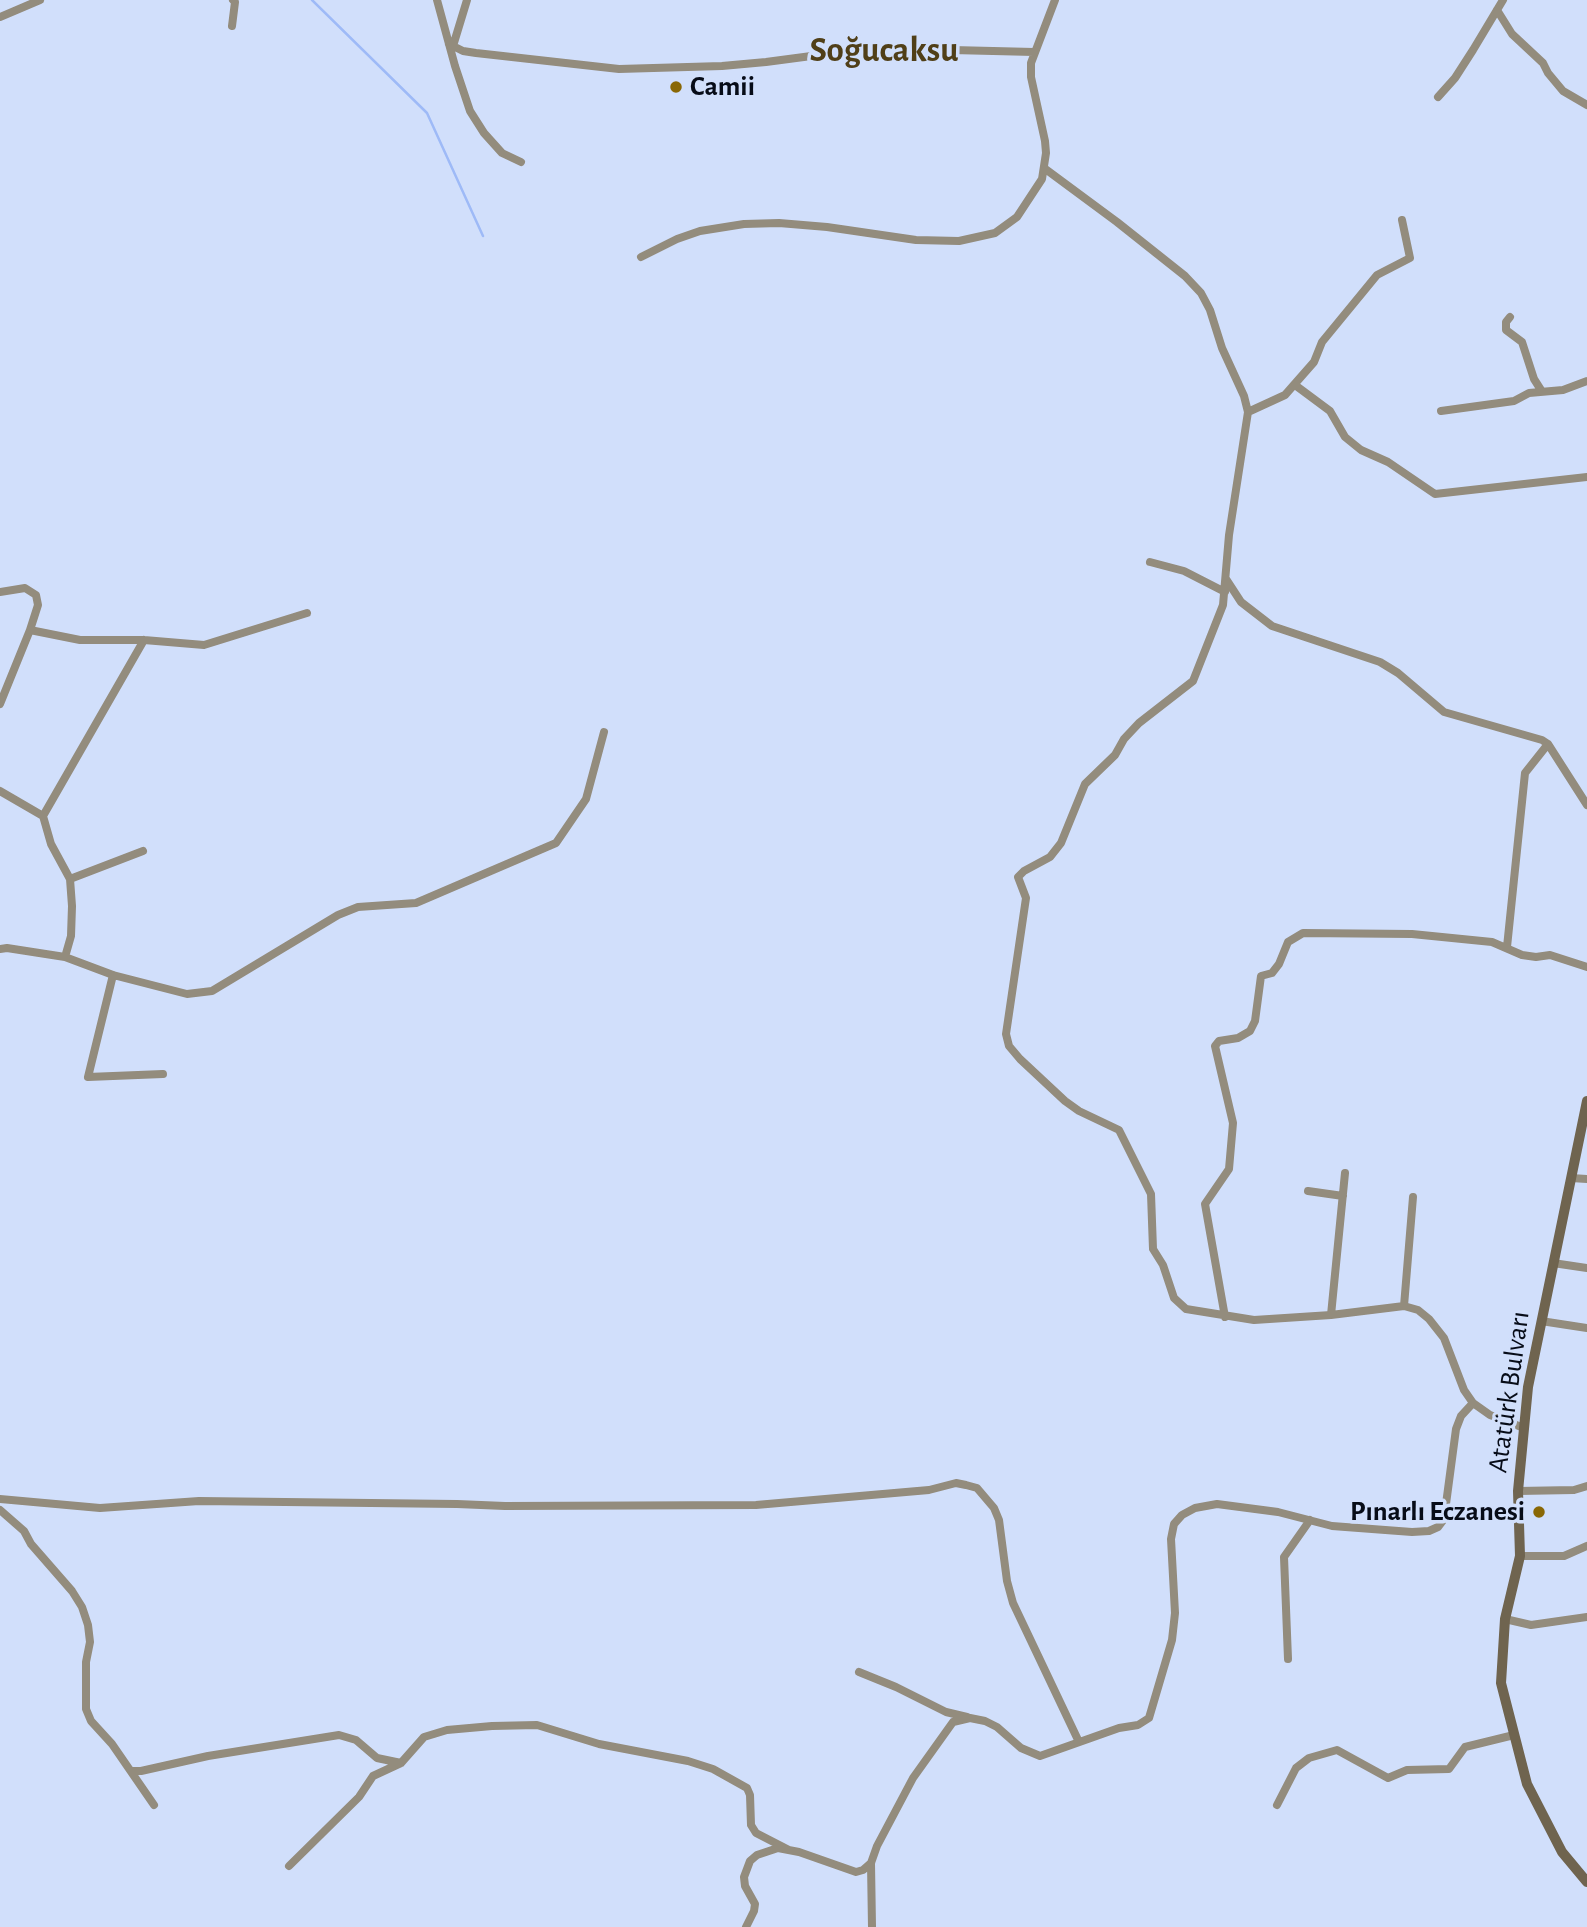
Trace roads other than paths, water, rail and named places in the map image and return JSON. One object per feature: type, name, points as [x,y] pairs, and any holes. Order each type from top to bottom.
[{"type":"street","points":[[0,17],[40,0]]},
{"type":"street","points":[[232,26],[233,0]]},
{"type":"street","points":[[437,0],[471,111],[484,133],[502,153],[521,162]]},
{"type":"street","points":[[451,45],[467,0]]},
{"type":"street","points":[[641,257],[691,234],[744,224],[779,223],[827,227],[916,240],[959,241],[995,233],[1017,217],[1042,179],[1045,141],[1031,76],[1031,63],[1055,0]]},
{"type":"street","points":[[1438,97],[1455,78],[1503,0]]},
{"type":"street","points":[[1497,10],[1513,34],[1543,62],[1548,73],[1563,91],[1587,105]]},
{"type":"street","points":[[451,45],[477,53],[620,69],[677,69],[834,53],[897,59],[952,50],[1034,52]]},
{"type":"street","points":[[1044,167],[1185,276],[1202,293],[1248,412],[1229,535],[1223,605],[1193,681],[1132,731],[1115,755],[1085,785],[1061,843],[1049,857],[1018,877],[1026,898],[1006,1034],[1009,1046],[1065,1101],[1079,1111],[1119,1130],[1151,1194],[1153,1249],[1163,1265],[1174,1298],[1186,1309],[1254,1320],[1404,1307],[1418,1310],[1444,1338],[1459,1378],[1473,1403],[1490,1415],[1524,1428]]},
{"type":"street","points":[[1248,412],[1285,396],[1314,362],[1322,342],[1377,275],[1410,258],[1402,220]]},
{"type":"street","points":[[1510,317],[1506,322],[1506,330],[1522,342],[1534,379],[1541,390]]},
{"type":"street","points":[[1441,411],[1514,401],[1529,393],[1563,390],[1587,381]]},
{"type":"street","points":[[1295,384],[1330,411],[1345,436],[1361,450],[1388,461],[1435,494],[1587,477]]},
{"type":"street","points":[[1150,562],[1184,571],[1224,592]]},
{"type":"street","points":[[1226,579],[1241,602],[1272,626],[1380,662],[1398,673],[1444,712],[1542,740],[1548,744],[1587,805]]},
{"type":"street","points":[[0,592],[25,588],[36,595],[38,605],[0,704]]},
{"type":"street","points":[[30,630],[80,640],[144,640],[204,645],[307,613]]},
{"type":"street","points":[[43,816],[144,640]]},
{"type":"street","points":[[0,949],[65,957],[113,975],[187,994],[212,991],[338,915],[358,907],[416,903],[556,842],[586,799],[604,732]]},
{"type":"street","points":[[1507,947],[1525,772],[1548,744]]},
{"type":"street","points":[[0,791],[43,816],[51,844],[70,879],[71,936],[65,957]]},
{"type":"street","points":[[70,879],[143,852]]},
{"type":"street","points":[[1224,1317],[1205,1204],[1229,1168],[1233,1123],[1214,1046],[1219,1041],[1238,1038],[1250,1031],[1255,1021],[1261,976],[1272,973],[1279,964],[1287,942],[1303,933],[1412,934],[1492,942],[1522,955],[1550,955],[1587,967]]},
{"type":"street","points":[[113,975],[88,1077],[163,1074]]},
{"type":"street","name":"Atatürk Bulvarı","points":[[1587,1101],[1584,1126],[1528,1387],[1518,1491],[1520,1556],[1505,1619],[1500,1683],[1527,1784],[1562,1852],[1587,1882]]},
{"type":"street","points":[[1331,1315],[1345,1172]]},
{"type":"street","points":[[1571,1178],[1587,1179]]},
{"type":"street","points":[[1308,1191],[1343,1195]]},
{"type":"street","points":[[1404,1307],[1413,1197]]},
{"type":"street","points":[[1553,1263],[1587,1268]]},
{"type":"street","points":[[1541,1321],[1587,1328]]},
{"type":"street","points":[[859,1672],[946,1712],[985,1721],[997,1727],[1021,1748],[1040,1756],[1119,1728],[1138,1725],[1149,1718],[1172,1640],[1175,1613],[1171,1539],[1174,1524],[1181,1515],[1195,1508],[1217,1504],[1247,1507],[1332,1527],[1429,1531],[1438,1527],[1444,1519],[1456,1429],[1461,1416],[1473,1403]]},
{"type":"street","points":[[0,1499],[100,1508],[200,1501],[505,1506],[756,1505],[929,1490],[956,1483],[967,1485],[985,1495],[995,1508],[1013,1603],[1079,1742]]},
{"type":"street","points":[[1518,1491],[1574,1490],[1587,1486]]},
{"type":"street","points":[[0,1510],[24,1531],[82,1607],[90,1642],[86,1662],[86,1709],[91,1721],[112,1744],[154,1805]]},
{"type":"street","points":[[1288,1659],[1284,1557],[1310,1520]]},
{"type":"street","points":[[1520,1556],[1564,1556],[1587,1546]]},
{"type":"street","points":[[1505,1619],[1531,1625],[1587,1617]]},
{"type":"street","points":[[872,1927],[871,1863],[894,1811],[913,1777],[953,1722],[970,1718]]},
{"type":"street","points":[[289,1866],[359,1797],[373,1776],[401,1763],[424,1737],[433,1733],[492,1726],[537,1725],[598,1744],[688,1761],[725,1774],[747,1788],[750,1794],[751,1825],[756,1833],[789,1850],[856,1872],[871,1863]]},
{"type":"street","points":[[131,1771],[340,1735],[356,1740],[377,1758],[401,1763]]},
{"type":"street","points":[[1277,1805],[1296,1768],[1318,1756],[1337,1751],[1388,1778],[1407,1770],[1449,1769],[1465,1747],[1514,1735]]},
{"type":"street","points":[[746,1927],[755,1904],[745,1886],[746,1869],[757,1855],[770,1849],[789,1850]]},
{"type":"waterway","points":[[312,0],[427,113],[483,236]]},
{"type":"place","name":"Camii","points":[[676,87]]},
{"type":"place","name":"Pınarlı Eczanesi","points":[[1539,1512]]},
{"type":"district","name":"Soğucaksu","points":[[884,50]]}]
